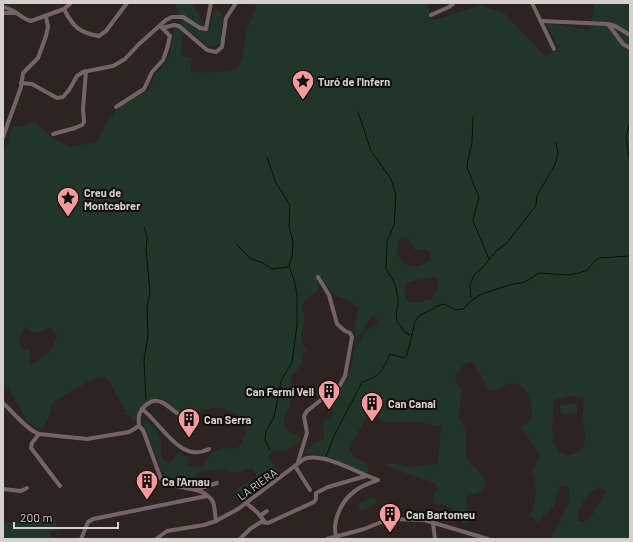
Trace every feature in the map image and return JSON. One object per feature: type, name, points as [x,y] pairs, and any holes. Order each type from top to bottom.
[{"type":"street","points":[[3,7],[13,10],[31,21],[64,9],[71,3]]},
{"type":"street","points":[[64,9],[68,18],[79,30],[86,34],[99,36],[106,31],[127,3]]},
{"type":"street","points":[[21,83],[32,84],[57,98],[63,97],[77,76],[82,72],[113,66],[125,59],[166,20],[178,17],[187,19],[200,28],[206,29],[211,3]]},
{"type":"street","points":[[155,29],[174,25],[179,26],[207,50],[216,52],[222,47],[226,18],[236,3]]},
{"type":"street","points":[[431,15],[449,7],[454,3]]},
{"type":"street","points":[[532,3],[554,49]]},
{"type":"street","points":[[3,13],[18,13]]},
{"type":"street","points":[[3,137],[23,73],[36,61],[44,43],[48,27],[46,16]]},
{"type":"street","points":[[541,20],[608,24],[615,26],[630,35]]},
{"type":"street","points":[[608,24],[623,44],[630,48]]},
{"type":"street","points":[[116,106],[144,89],[152,72],[163,60],[170,36],[162,28]]},
{"type":"street","points":[[52,134],[75,128],[82,125],[84,122],[83,109],[86,71]]},
{"type":"street","points":[[310,490],[297,465],[307,433],[304,416],[340,385],[345,376],[352,337],[350,333],[345,331],[337,324],[329,295],[318,277]]},
{"type":"street","points":[[177,414],[161,402],[157,401],[146,404],[139,416],[139,426],[143,430],[161,479],[165,483],[195,490],[207,496],[212,502],[216,521]]},
{"type":"street","points":[[3,403],[28,428],[39,434],[77,438],[98,438],[107,435],[129,432],[139,426]]},
{"type":"street","points":[[142,409],[172,440],[184,449],[193,453],[201,453],[209,449]]},
{"type":"street","points":[[39,434],[32,443],[31,448],[60,486]]},
{"type":"street","name":"LA RIERA","points":[[156,539],[168,531],[204,525],[216,521],[246,503],[309,457],[324,458],[378,480],[356,490],[346,499],[337,515],[336,536]]},
{"type":"street","points":[[240,539],[250,529],[261,522],[268,524],[314,502],[316,499],[316,493],[328,487],[366,476]]},
{"type":"street","points":[[195,490],[217,483]]},
{"type":"street","points":[[3,489],[21,491],[27,488]]},
{"type":"street","points":[[81,539],[88,522],[93,519],[207,496]]},
{"type":"street","points":[[246,503],[261,515],[265,522]]},
{"type":"street","points":[[261,515],[267,511]]},
{"type":"street","points":[[327,539],[364,529],[389,519],[424,520],[488,539]]},
{"type":"street","points":[[433,523],[435,539]]},
{"type":"green space","points":[[174,3],[193,3],[204,26],[210,28],[215,8],[223,16],[220,45],[209,47],[187,29],[184,33],[182,41],[181,55],[192,58],[191,72],[221,72],[238,68],[243,54],[246,32],[257,6],[249,3],[427,3],[431,19],[434,20],[481,5],[504,13],[545,56],[559,50],[546,23],[590,30],[595,3],[626,3],[630,12],[630,539],[550,539],[564,512],[569,497],[569,490],[567,486],[560,486],[554,507],[538,522],[531,516],[536,489],[536,484],[532,474],[540,454],[521,428],[525,423],[531,421],[532,409],[528,396],[521,386],[516,384],[509,384],[497,390],[489,390],[473,363],[470,362],[465,364],[455,377],[457,384],[461,389],[462,395],[458,418],[465,428],[466,452],[468,460],[484,477],[485,485],[482,491],[467,496],[469,522],[466,524],[463,524],[454,510],[434,503],[433,499],[437,487],[435,483],[394,469],[385,464],[391,463],[409,467],[438,464],[441,427],[418,422],[383,422],[376,416],[368,415],[350,449],[354,457],[368,465],[369,467],[367,474],[321,455],[304,453],[312,445],[324,438],[323,425],[325,420],[333,415],[334,412],[330,400],[344,384],[351,367],[355,345],[371,327],[375,326],[378,320],[375,316],[372,316],[359,336],[355,336],[354,329],[359,308],[349,300],[334,295],[320,278],[317,277],[319,289],[303,302],[302,308],[305,321],[301,334],[303,345],[307,349],[303,354],[301,365],[291,377],[289,395],[290,405],[284,419],[285,427],[290,432],[300,436],[300,439],[297,444],[288,450],[275,450],[271,452],[269,458],[277,470],[276,472],[268,481],[247,497],[241,499],[236,498],[234,493],[242,486],[256,479],[256,473],[251,468],[240,472],[230,472],[220,469],[203,472],[194,477],[173,480],[168,479],[162,472],[143,423],[144,420],[148,422],[160,435],[163,459],[171,462],[177,453],[180,453],[187,457],[188,465],[200,467],[204,464],[211,453],[224,447],[229,449],[238,448],[246,434],[245,425],[236,414],[220,408],[213,408],[186,414],[177,412],[160,399],[153,399],[142,405],[133,422],[130,416],[124,414],[126,412],[107,378],[99,376],[53,402],[48,420],[41,431],[27,421],[9,389],[3,386],[3,151],[6,149],[12,126],[20,127],[35,122],[51,137],[70,147],[97,142],[107,122],[120,107],[149,90],[155,74],[162,68],[170,55],[174,30],[182,21]],"holes":[[[404,237],[408,238],[415,250],[424,249],[429,251],[431,257],[430,261],[416,266],[409,266],[405,264],[399,258],[397,249],[399,240]],[[434,277],[438,279],[437,288],[431,300],[414,303],[407,301],[405,289],[407,283]],[[26,327],[34,333],[51,328],[57,336],[51,351],[31,365],[29,349],[22,351],[19,339]],[[570,396],[583,397],[585,441],[582,450],[571,455],[567,455],[559,452],[556,448],[552,433],[554,400]],[[599,487],[606,490],[591,517],[588,520],[580,521],[578,520],[578,515],[581,505],[591,492]]]},
{"type":"green space","points":[[577,404],[577,413],[561,414],[560,405]]},
{"type":"green space","points":[[374,496],[377,503],[361,511],[358,504]]},
{"type":"green space","points":[[51,516],[59,530],[50,532],[51,539],[3,539],[3,524]]},
{"type":"waterway","points":[[358,112],[371,151],[391,179],[396,195],[394,225],[387,241],[386,268],[395,284],[398,298],[396,313],[397,321],[403,330],[411,335]]},
{"type":"waterway","points":[[473,117],[472,143],[467,168],[479,197],[473,221],[489,259]]},
{"type":"waterway","points":[[630,122],[626,137],[630,165]]},
{"type":"waterway","points":[[471,298],[470,285],[474,275],[484,266],[496,251],[507,243],[536,205],[537,195],[555,165],[558,153],[556,143]]},
{"type":"waterway","points":[[267,157],[276,183],[290,205],[289,226],[293,241],[292,256],[289,266],[295,283],[297,295],[297,325],[292,362],[281,381],[274,417],[266,431],[265,440],[270,450]]},
{"type":"waterway","points":[[144,227],[147,238],[146,249],[150,292],[147,307],[148,336],[144,360],[146,400]]},
{"type":"waterway","points":[[237,245],[251,259],[263,263],[272,269],[288,267]]},
{"type":"waterway","points":[[326,456],[335,434],[362,382],[377,375],[385,365],[390,354],[404,358],[407,355],[415,322],[420,315],[444,304],[456,310],[463,309],[472,300],[482,294],[509,285],[525,282],[539,273],[568,275],[579,273],[587,270],[599,258],[630,256]]},
{"type":"place","name":"Turó de l'Infern","points":[[303,100]]},
{"type":"place","name":"Creu de Montcabrer","points":[[68,218]]},
{"type":"place","name":"Can Fermí Vell","points":[[329,410]]},
{"type":"place","name":"Can Canal","points":[[372,422]]},
{"type":"place","name":"Can Serra","points":[[189,438]]},
{"type":"place","name":"Ca l'Arnau","points":[[147,500]]},
{"type":"place","name":"Can Bartomeu","points":[[390,534]]}]
